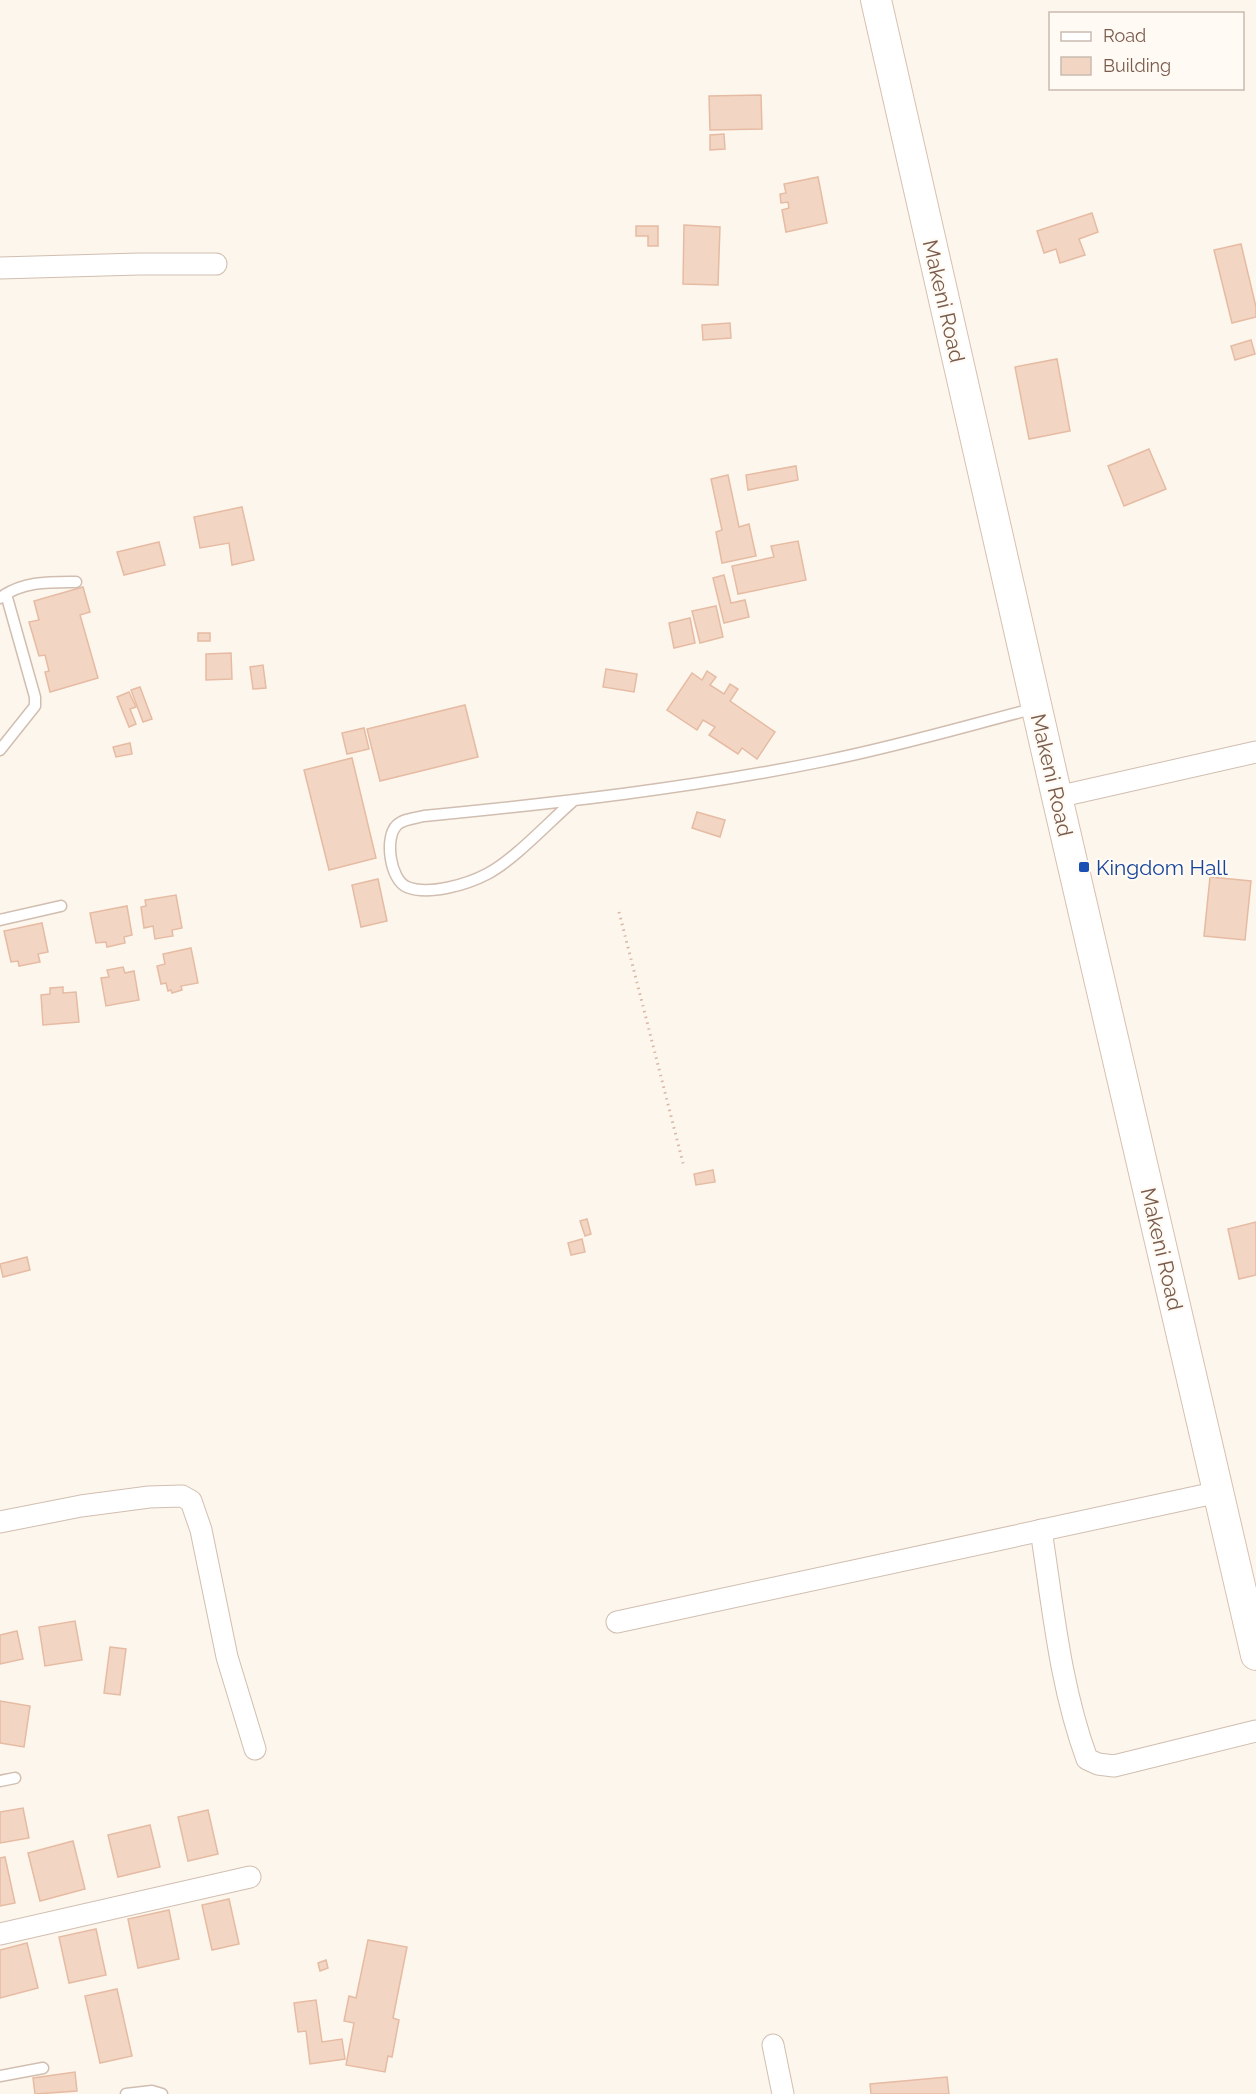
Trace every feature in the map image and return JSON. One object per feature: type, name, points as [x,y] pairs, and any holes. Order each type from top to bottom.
[{"type":"main road","name":"Makeni Road","points":[[876,0],[1057,797],[1256,1655]]},
{"type":"street","points":[[0,268],[216,264]]},
{"type":"street","points":[[1057,797],[1256,753]]},
{"type":"street","points":[[617,1622],[1219,1492]]},
{"type":"street","points":[[0,1522],[81,1506],[149,1497],[182,1496],[191,1501],[201,1530],[227,1657],[255,1749]]},
{"type":"street","points":[[1041,1530],[1066,1684],[1075,1724],[1087,1759],[1098,1764],[1114,1766],[1256,1731]]},
{"type":"street","points":[[0,1934],[250,1877]]},
{"type":"street","points":[[773,2045],[783,2094]]},
{"type":"lane","points":[[0,750],[35,706],[35,697],[3,596],[34,583],[76,582]]},
{"type":"lane","points":[[572,802],[511,856],[488,873],[454,886],[423,890],[405,887],[396,877],[391,860],[391,838],[397,825],[410,819],[572,802],[755,775],[827,761],[1037,708]]},
{"type":"lane","points":[[0,920],[61,906]]},
{"type":"lane","points":[[0,1781],[15,1778]]},
{"type":"lane","points":[[0,2076],[43,2068]]},
{"type":"lane","points":[[126,2094],[152,2091],[162,2094]]},
{"type":"path","points":[[619,912],[684,1167]]},
{"type":"building","points":[[761,95],[762,129],[710,130],[709,96]]},
{"type":"building","points":[[724,134],[725,149],[710,150],[710,135]]},
{"type":"building","points":[[818,177],[827,223],[786,232],[782,210],[789,208],[788,202],[781,203],[780,194],[786,193],[784,184]]},
{"type":"building","points":[[1092,213],[1098,232],[1079,239],[1085,255],[1060,263],[1056,249],[1044,253],[1037,231]]},
{"type":"building","points":[[684,225],[720,227],[718,285],[683,284]]},
{"type":"building","points":[[636,226],[658,226],[658,246],[648,246],[648,236],[636,236]]},
{"type":"building","points":[[1241,244],[1256,307],[1256,317],[1232,323],[1214,250]]},
{"type":"building","points":[[730,323],[731,338],[703,340],[702,325]]},
{"type":"building","points":[[1251,340],[1255,354],[1235,360],[1231,346]]},
{"type":"building","points":[[1057,359],[1070,431],[1029,439],[1015,367]]},
{"type":"building","points":[[1149,449],[1166,489],[1124,506],[1108,466]]},
{"type":"building","points":[[796,466],[798,480],[748,490],[746,475]]},
{"type":"building","points":[[728,475],[739,527],[749,524],[756,556],[722,563],[716,532],[722,530],[711,479]]},
{"type":"building","points":[[242,507],[254,560],[232,565],[229,543],[200,548],[194,517]]},
{"type":"building","points":[[798,541],[806,580],[738,594],[732,566],[774,557],[771,546]]},
{"type":"building","points":[[159,542],[165,565],[124,575],[117,552]]},
{"type":"building","points":[[724,575],[731,603],[745,600],[749,617],[724,623],[713,578]]},
{"type":"building","points":[[83,587],[90,612],[80,615],[98,678],[50,692],[45,672],[49,671],[45,655],[39,656],[29,622],[39,620],[34,601]]},
{"type":"building","points":[[716,606],[723,637],[700,643],[692,611]]},
{"type":"building","points":[[690,618],[695,643],[674,648],[669,623]]},
{"type":"building","points":[[198,633],[210,633],[210,641],[198,641]]},
{"type":"building","points":[[231,653],[232,679],[206,680],[206,654]]},
{"type":"building","points":[[263,665],[266,688],[253,689],[250,667]]},
{"type":"building","points":[[606,669],[637,674],[634,692],[603,687]]},
{"type":"building","points":[[707,671],[716,677],[710,685],[724,694],[730,684],[738,689],[730,701],[775,732],[757,759],[742,748],[738,754],[709,735],[715,727],[703,720],[697,730],[667,710],[692,673],[702,680]]},
{"type":"building","points":[[140,687],[152,719],[143,722],[131,690]]},
{"type":"building","points":[[129,692],[136,707],[130,709],[136,724],[129,727],[117,697]]},
{"type":"building","points":[[465,705],[478,757],[380,781],[367,729]]},
{"type":"building","points":[[364,728],[369,749],[347,754],[342,733]]},
{"type":"building","points":[[130,743],[132,754],[116,757],[113,747]]},
{"type":"building","points":[[352,758],[376,858],[329,870],[304,770]]},
{"type":"building","points":[[697,812],[725,820],[720,837],[692,828]]},
{"type":"building","points":[[1210,877],[1251,881],[1245,940],[1204,936]]},
{"type":"building","points":[[378,879],[387,921],[361,927],[352,885]]},
{"type":"building","points":[[176,895],[182,928],[172,930],[173,936],[155,939],[153,926],[144,928],[141,907],[146,906],[145,900]]},
{"type":"building","points":[[127,906],[132,935],[124,937],[125,943],[107,947],[106,942],[96,943],[90,913]]},
{"type":"building","points":[[42,923],[48,952],[38,954],[40,962],[19,966],[18,961],[11,962],[4,931]]},
{"type":"building","points":[[191,948],[198,983],[181,986],[182,990],[172,993],[171,990],[168,991],[166,983],[161,984],[157,966],[165,964],[163,954]]},
{"type":"building","points":[[123,967],[125,973],[134,971],[139,1000],[106,1006],[101,978],[109,977],[107,970]]},
{"type":"building","points":[[63,987],[63,993],[76,992],[79,1022],[43,1025],[41,995],[50,994],[50,988]]},
{"type":"building","points":[[713,1170],[715,1182],[696,1185],[694,1174]]},
{"type":"building","points":[[587,1219],[591,1234],[585,1236],[580,1221]]},
{"type":"building","points":[[1256,1222],[1256,1275],[1239,1279],[1228,1229]]},
{"type":"building","points":[[582,1239],[585,1252],[571,1255],[568,1243]]},
{"type":"building","points":[[27,1257],[30,1270],[3,1277],[0,1264]]},
{"type":"building","points":[[75,1621],[82,1660],[45,1666],[39,1627]]},
{"type":"building","points":[[17,1631],[23,1659],[0,1664],[0,1635]]},
{"type":"building","points":[[110,1647],[126,1649],[120,1695],[104,1693]]},
{"type":"building","points":[[0,1701],[30,1706],[24,1747],[0,1743]]},
{"type":"building","points":[[23,1808],[29,1838],[0,1843],[0,1812]]},
{"type":"building","points":[[208,1810],[218,1854],[188,1861],[178,1817]]},
{"type":"building","points":[[150,1825],[160,1867],[118,1877],[108,1835]]},
{"type":"building","points":[[73,1841],[85,1889],[40,1901],[28,1853]]},
{"type":"building","points":[[5,1857],[15,1903],[0,1906],[0,1858]]},
{"type":"building","points":[[229,1899],[239,1944],[212,1950],[202,1905]]},
{"type":"building","points":[[169,1910],[179,1959],[138,1968],[128,1919]]},
{"type":"building","points":[[96,1929],[106,1975],[69,1983],[59,1937]]},
{"type":"building","points":[[368,1940],[407,1947],[393,2018],[399,2020],[392,2057],[388,2056],[385,2072],[346,2065],[354,2023],[344,2021],[349,1996],[356,1998]]},
{"type":"building","points":[[27,1943],[38,1988],[0,1998],[0,1950]]},
{"type":"building","points":[[326,1960],[328,1968],[320,1971],[318,1963]]},
{"type":"building","points":[[117,1989],[132,2056],[100,2063],[85,1996]]},
{"type":"building","points":[[316,2000],[322,2042],[342,2039],[345,2059],[310,2064],[306,2031],[298,2032],[294,2003]]},
{"type":"building","points":[[75,2072],[77,2091],[35,2094],[33,2078]]},
{"type":"building","points":[[947,2077],[949,2094],[871,2094],[870,2084]]},
{"type":"place","name":"Kingdom Hall","points":[[1084,867]]}]
